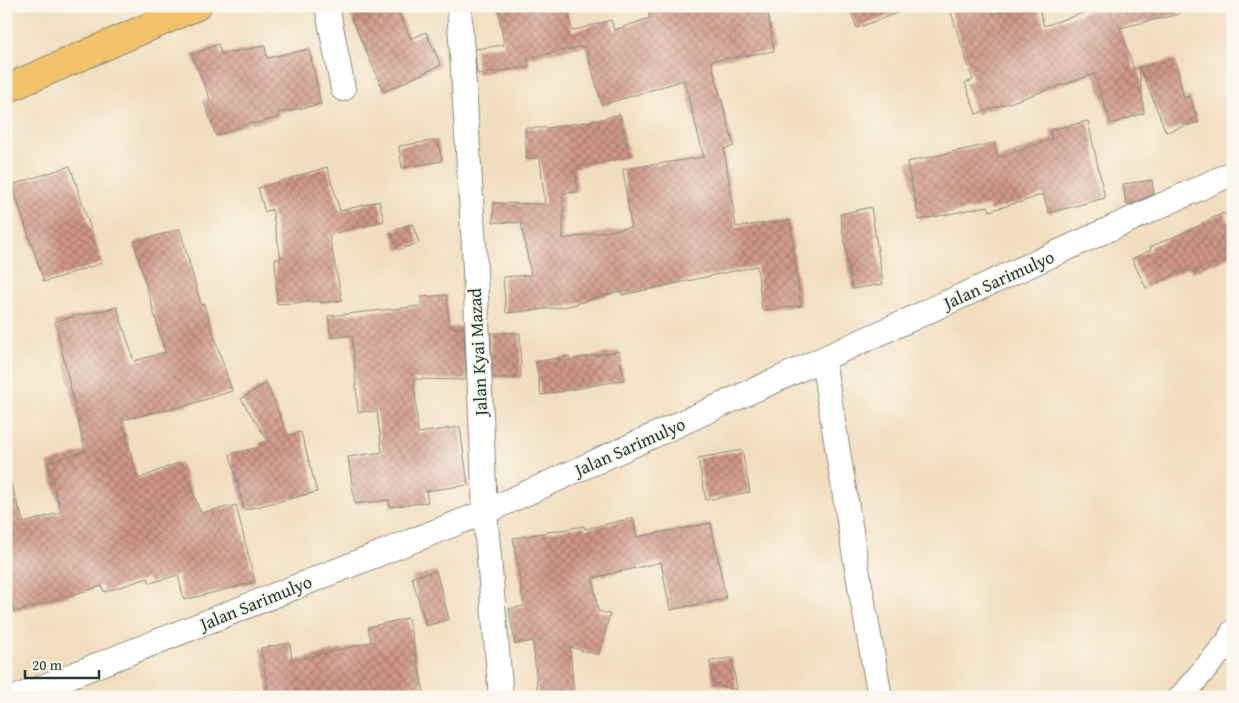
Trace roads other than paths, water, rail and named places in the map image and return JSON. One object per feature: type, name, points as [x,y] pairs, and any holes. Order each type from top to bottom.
[{"type":"main road","points":[[6,89],[197,6]]},
{"type":"street","points":[[327,6],[343,89]]},
{"type":"street","name":"Jalan Kyai Mazad","points":[[459,6],[474,247],[485,512],[501,697]]},
{"type":"street","name":"Jalan Sarimulyo","points":[[17,697],[485,512],[1233,173]]},
{"type":"street","points":[[823,360],[880,697]]},
{"type":"street","points":[[1180,697],[1228,642],[1233,632]]}]
